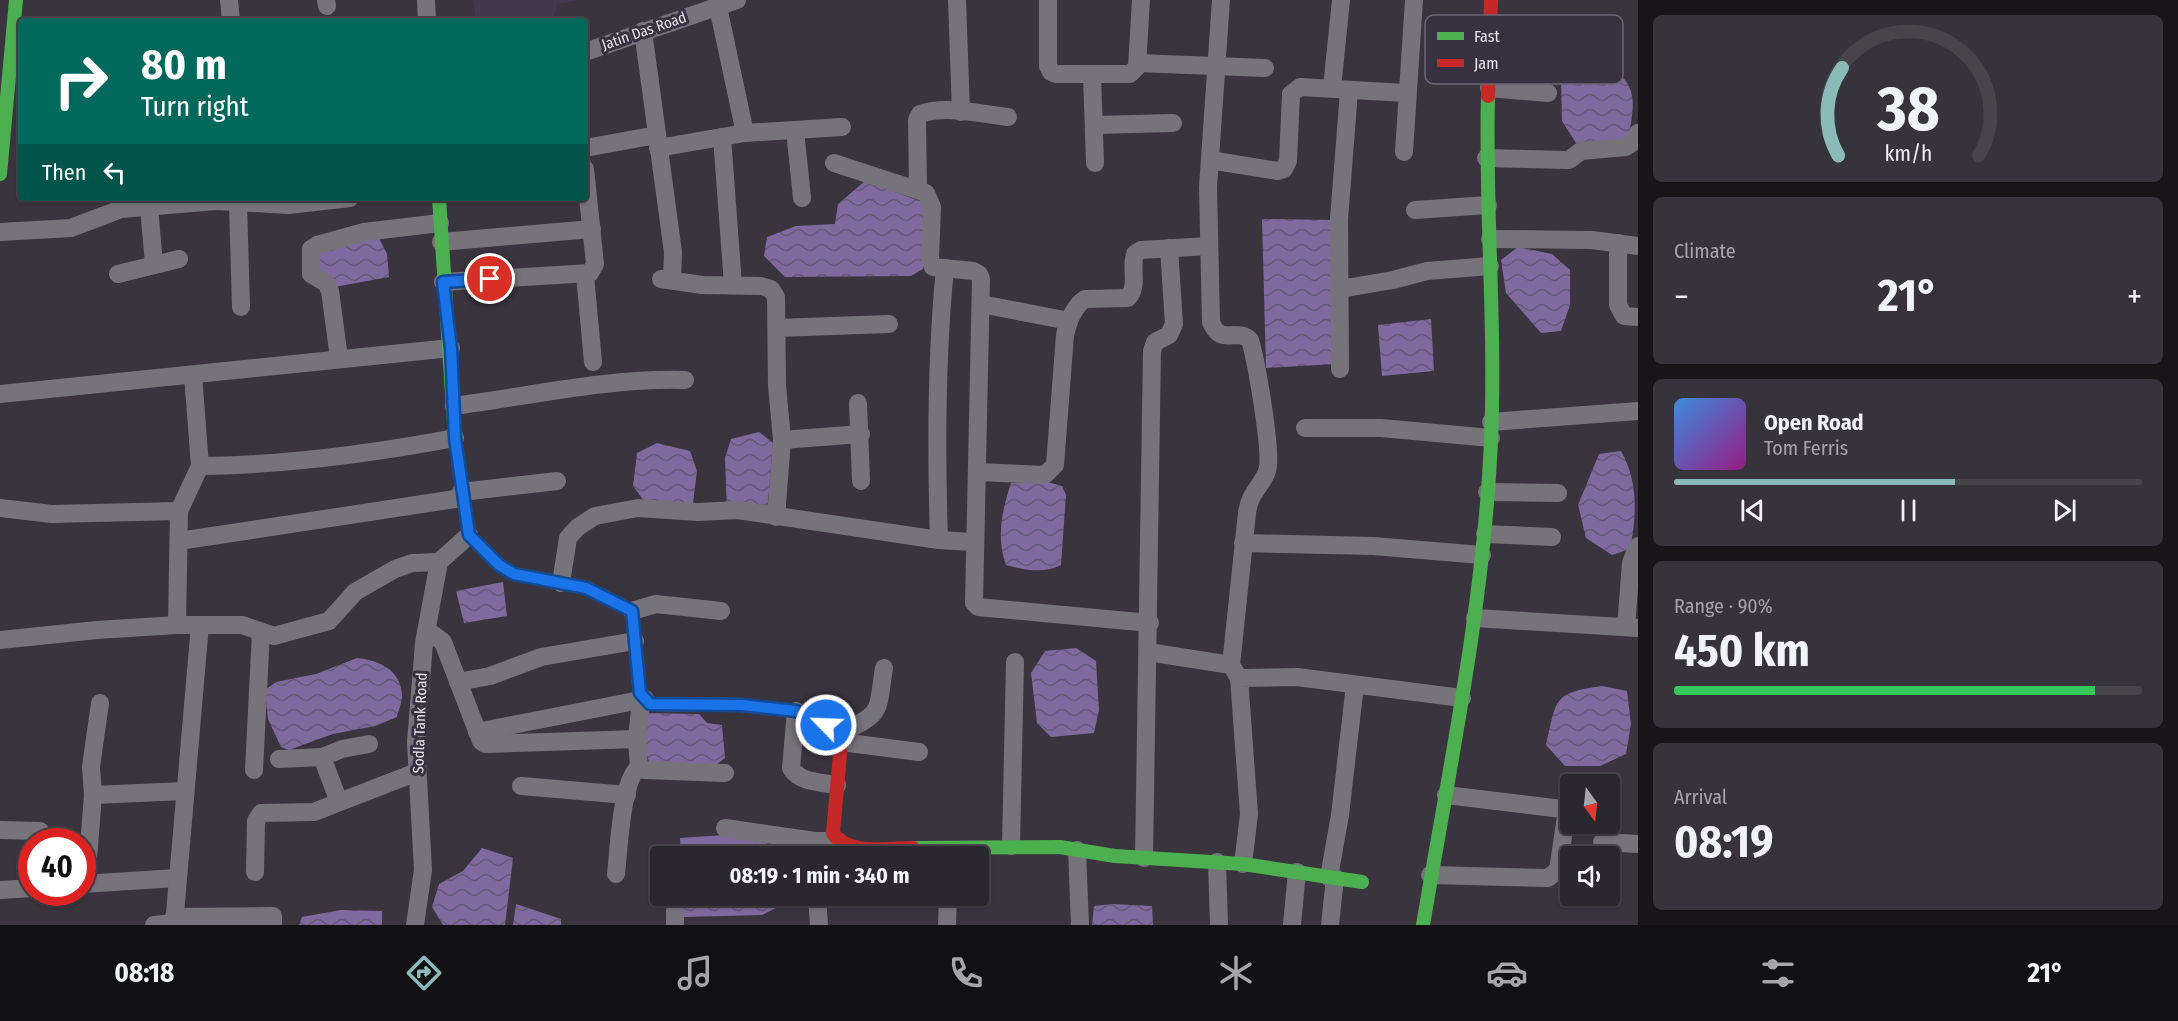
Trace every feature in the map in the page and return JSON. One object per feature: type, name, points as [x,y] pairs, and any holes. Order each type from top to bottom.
[{"type":"street","points":[[0,174],[13,134],[3,114],[17,28],[15,0]]},
{"type":"street","points":[[229,0],[231,18]]},
{"type":"street","points":[[426,0],[427,18]]},
{"type":"street","name":"Jatin Das Road","points":[[588,51],[737,0]]},
{"type":"street","points":[[957,0],[961,112]]},
{"type":"street","points":[[1048,0],[1048,66],[1051,72],[1092,75],[1130,74],[1138,63],[1141,0]]},
{"type":"street","points":[[1221,0],[1210,160],[1211,322],[1215,332],[1220,335],[1246,337],[1250,340],[1265,433],[1268,469],[1249,500],[1243,543],[1235,671],[1249,814],[1244,864]]},
{"type":"street","points":[[1340,369],[1341,0]]},
{"type":"street","points":[[1404,152],[1406,93],[1414,0]]},
{"type":"street","points":[[1491,0],[1491,15]]},
{"type":"street","points":[[718,7],[745,133]]},
{"type":"street","points":[[643,31],[673,252],[666,280],[771,289],[776,297],[782,440],[776,517]]},
{"type":"street","points":[[1138,63],[1218,68],[1265,68]]},
{"type":"street","points":[[1092,75],[1095,163]]},
{"type":"street","points":[[1423,925],[1475,618],[1485,534],[1491,430],[1490,239],[1486,158],[1489,84]]},
{"type":"street","points":[[1210,160],[1278,171],[1284,169],[1288,161],[1291,94],[1300,87],[1406,93]]},
{"type":"street","points":[[1489,88],[1548,93]]},
{"type":"street","points":[[918,189],[917,120],[920,114],[930,111],[961,112],[1008,117]]},
{"type":"street","points":[[1094,126],[1173,123]]},
{"type":"street","points":[[588,148],[722,137],[745,133],[842,127]]},
{"type":"street","points":[[795,130],[802,198]]},
{"type":"street","points":[[1486,158],[1569,160],[1581,151],[1626,147],[1633,142],[1638,133]]},
{"type":"street","points":[[722,137],[733,285]]},
{"type":"street","points":[[834,163],[918,189],[929,197],[932,207],[930,260],[933,267],[973,271],[979,274],[981,304],[973,542],[972,595],[974,603],[978,607],[1150,623]]},
{"type":"street","points":[[443,282],[590,273],[595,264],[588,195]]},
{"type":"street","points":[[0,232],[71,228],[121,209],[144,204],[278,201]]},
{"type":"street","points":[[439,201],[443,282],[451,348],[455,438],[469,535],[499,565],[514,574],[586,588],[632,611],[656,604],[721,611]]},
{"type":"street","points":[[238,203],[241,307]]},
{"type":"street","points":[[144,204],[154,264]]},
{"type":"street","points":[[1414,210],[1488,205]]},
{"type":"street","points":[[339,358],[330,291],[326,283],[311,274],[311,249],[317,244],[364,232],[440,223]]},
{"type":"street","points":[[441,242],[592,229]]},
{"type":"street","points":[[1490,239],[1618,243],[1638,246]]},
{"type":"street","points":[[1618,243],[1618,305],[1624,316],[1638,317]]},
{"type":"street","points":[[977,472],[1045,475],[1052,471],[1055,465],[1065,335],[1069,321],[1085,299],[1128,298],[1134,285],[1135,254],[1141,250],[1209,246]]},
{"type":"street","points":[[1144,858],[1144,727],[1150,623],[1152,351],[1155,342],[1168,335],[1174,324],[1169,248]]},
{"type":"street","points":[[118,274],[179,259]]},
{"type":"street","points":[[1340,290],[1427,271],[1490,266]]},
{"type":"street","points":[[939,540],[936,449],[937,345],[945,268]]},
{"type":"street","points":[[585,275],[593,362]]},
{"type":"street","points":[[981,304],[1069,321]]},
{"type":"street","points":[[777,328],[889,324]]},
{"type":"street","points":[[0,393],[451,348]]},
{"type":"street","points":[[177,625],[179,511],[200,465],[193,375]]},
{"type":"street","points":[[454,406],[528,396],[598,382],[685,380]]},
{"type":"street","points":[[858,403],[861,434],[861,481]]},
{"type":"street","points":[[1305,428],[1491,430],[1638,411]]},
{"type":"street","points":[[782,440],[861,434]]},
{"type":"street","points":[[200,465],[255,465],[362,456],[455,438]]},
{"type":"street","points":[[179,541],[557,481]]},
{"type":"street","points":[[1487,492],[1558,493]]},
{"type":"street","points":[[0,508],[52,514],[179,511]]},
{"type":"street","points":[[561,583],[568,538],[595,516],[638,508],[698,512],[737,510],[939,540],[973,542]]},
{"type":"street","points":[[1485,534],[1552,537]]},
{"type":"street","points":[[0,640],[177,625],[242,625],[274,636],[329,621],[355,592],[368,584],[412,563],[439,562],[469,535]]},
{"type":"street","points":[[1243,543],[1373,546],[1482,555]]},
{"type":"street","points":[[1475,618],[1632,627],[1631,562],[1638,546]]},
{"type":"street","name":"Sodla Tank Road","points":[[415,925],[423,870],[417,772],[419,702],[426,630],[439,562]]},
{"type":"street","points":[[632,611],[640,693],[643,699],[650,704],[742,705],[796,711],[841,737],[919,752]]},
{"type":"street","points":[[174,922],[200,625]]},
{"type":"street","points":[[426,630],[443,642],[481,741],[489,745],[637,739]]},
{"type":"street","points":[[254,770],[261,632]]},
{"type":"street","points":[[458,682],[498,674],[541,657],[635,642]]},
{"type":"street","points":[[1149,652],[1235,671],[1462,698]]},
{"type":"street","points":[[1011,846],[1015,662]]},
{"type":"street","points":[[841,737],[873,716],[877,709],[885,668]]},
{"type":"street","points":[[1330,925],[1332,878],[1355,685]]},
{"type":"street","points":[[477,732],[643,699]]},
{"type":"street","points":[[616,874],[631,776],[639,767],[637,739],[643,699]]},
{"type":"street","points":[[90,828],[93,795],[91,767],[100,703]]},
{"type":"street","points":[[796,711],[791,768],[796,776],[805,780],[837,785]]},
{"type":"street","points":[[838,841],[833,833],[841,737]]},
{"type":"street","points":[[279,759],[322,757],[342,749],[369,744]]},
{"type":"street","points":[[322,757],[339,802]]},
{"type":"street","points":[[639,767],[644,771],[725,773]]},
{"type":"street","points":[[255,872],[256,821],[261,813],[314,812],[417,772]]},
{"type":"street","points":[[521,786],[627,795]]},
{"type":"street","points":[[93,795],[185,791]]},
{"type":"street","points":[[1446,795],[1560,809]]},
{"type":"street","points":[[724,828],[803,846]]},
{"type":"street","points":[[0,830],[18,830]]},
{"type":"street","points":[[1430,874],[1548,878],[1557,870],[1564,834]]},
{"type":"street","points":[[824,846],[838,841],[853,846]]},
{"type":"street","points":[[1602,842],[1638,844]]},
{"type":"street","points":[[989,848],[1011,846],[1077,850],[1144,858],[1244,864],[1362,882]]},
{"type":"street","points":[[1077,850],[1080,925]]},
{"type":"street","points":[[1217,862],[1219,925]]},
{"type":"street","points":[[1292,925],[1297,872]]},
{"type":"street","points":[[96,883],[177,878]]},
{"type":"street","points":[[0,890],[18,889]]},
{"type":"street","points":[[818,906],[819,925]]},
{"type":"street","points":[[947,925],[948,906]]},
{"type":"street","points":[[154,925],[273,916],[273,925]]},
{"type":"shaded area","points":[[473,0],[580,0],[557,4],[554,18],[476,18]]},
{"type":"water","points":[[1623,78],[1625,80],[1632,99],[1627,144],[1605,149],[1576,143],[1562,121],[1561,84],[1623,84]]},
{"type":"water","points":[[865,181],[925,203],[923,269],[911,276],[785,277],[764,256],[767,237],[796,226],[835,224],[838,204]]},
{"type":"water","points":[[1262,219],[1332,220],[1336,364],[1266,368]]},
{"type":"water","points":[[378,236],[387,254],[389,277],[334,287],[304,256]]},
{"type":"water","points":[[1518,247],[1552,254],[1570,270],[1570,305],[1561,331],[1541,333],[1506,293],[1501,260]]},
{"type":"water","points":[[1431,319],[1434,371],[1382,376],[1378,325]]},
{"type":"water","points":[[759,432],[773,443],[767,514],[727,511],[725,458],[731,439]]},
{"type":"water","points":[[657,443],[690,451],[697,471],[693,503],[647,505],[633,486],[637,453]]},
{"type":"water","points":[[1621,451],[1631,474],[1634,524],[1630,549],[1612,555],[1586,538],[1578,505],[1599,454]]},
{"type":"water","points":[[1011,483],[1051,483],[1062,486],[1066,495],[1061,565],[1047,570],[1027,570],[1006,565],[1001,545],[1001,524]]},
{"type":"water","points":[[503,582],[507,616],[464,623],[456,591]]},
{"type":"water","points":[[1076,648],[1096,661],[1099,710],[1094,733],[1051,737],[1037,723],[1031,673],[1045,651]]},
{"type":"water","points":[[357,658],[387,667],[397,678],[402,696],[397,717],[375,726],[333,734],[289,750],[281,747],[268,719],[265,690],[276,682],[316,674]]},
{"type":"water","points":[[1602,686],[1627,691],[1631,724],[1626,754],[1600,766],[1565,766],[1546,745],[1555,708],[1565,696]]},
{"type":"water","points":[[643,713],[699,714],[707,723],[722,725],[725,758],[713,767],[649,762],[642,737]]},
{"type":"water","points":[[724,835],[770,844],[770,846],[680,846],[680,838]]},
{"type":"water","points":[[482,848],[513,858],[505,925],[443,925],[432,907],[439,884],[463,871]]},
{"type":"water","points":[[516,904],[561,919],[561,925],[513,925]]},
{"type":"water","points":[[1112,904],[1152,906],[1153,925],[1092,925],[1094,906]]},
{"type":"water","points":[[683,906],[778,907],[762,915],[684,917]]},
{"type":"water","points":[[341,910],[382,911],[382,925],[299,925],[302,917]]},
{"type":"traffic: fast","points":[[0,174],[16,0]]},
{"type":"traffic: fast","points":[[1423,925],[1474,623],[1487,501],[1492,397],[1488,96]]},
{"type":"traffic: fast","points":[[439,201],[455,438],[469,535],[499,565],[514,574],[586,588],[632,611],[640,694],[650,704],[742,705],[796,711],[823,723]]},
{"type":"traffic: fast","points":[[989,847],[1060,847],[1115,856],[1243,864],[1362,882]]},
{"type":"traffic: jam","points":[[1491,0],[1491,15]]},
{"type":"traffic: jam","points":[[1488,84],[1488,96]]},
{"type":"traffic: jam","points":[[823,723],[842,732],[833,833],[839,840],[851,846]]},
{"type":"route","points":[[490,279],[443,282],[451,348],[455,438],[469,535],[499,565],[514,574],[586,588],[632,611],[640,693],[650,704],[742,705],[796,711],[826,725]]}]
